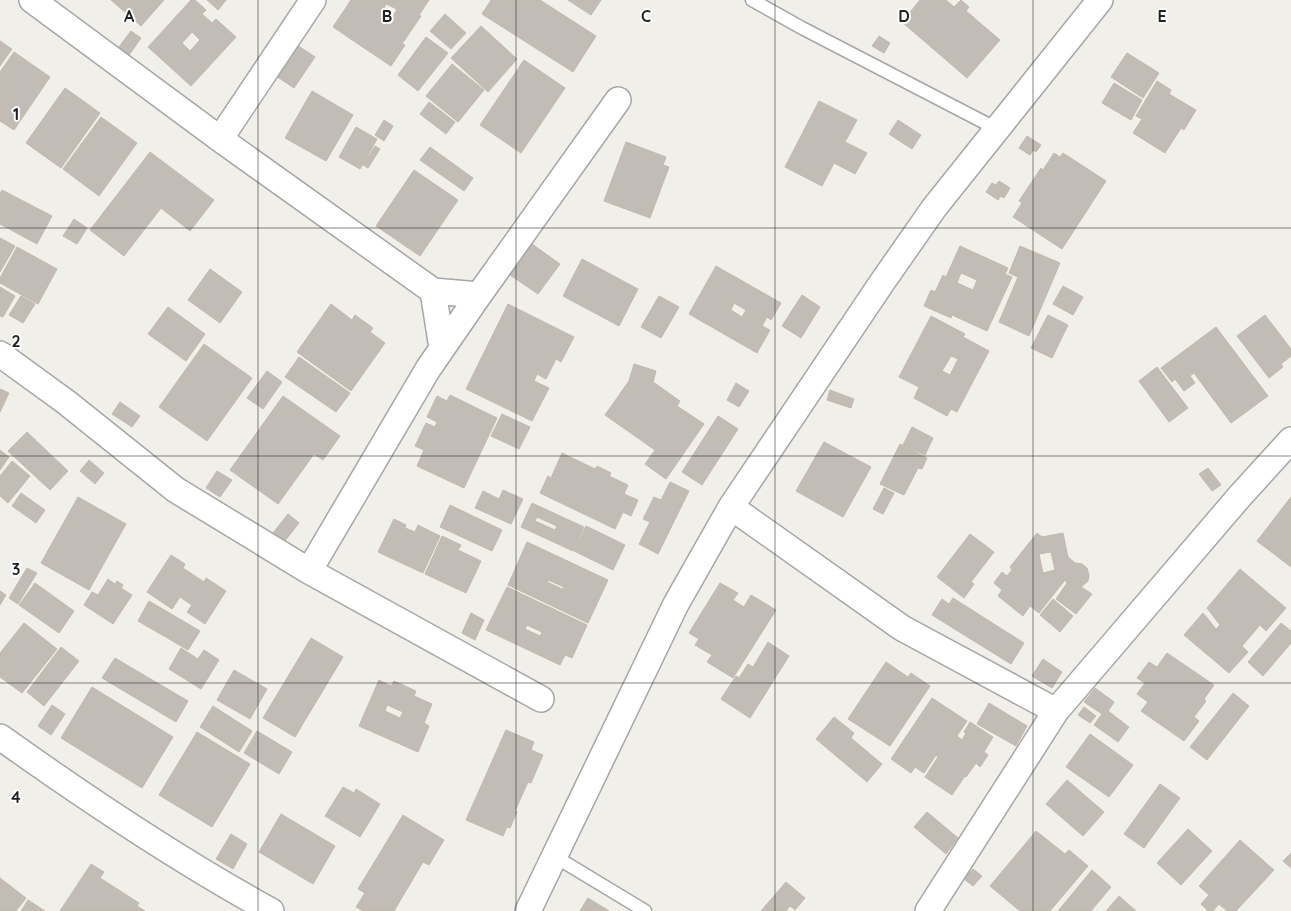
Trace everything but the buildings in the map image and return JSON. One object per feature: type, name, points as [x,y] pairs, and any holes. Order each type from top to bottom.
[{"type":"street","points":[[32,0],[220,140],[433,291],[478,294]]},
{"type":"street","points":[[220,140],[313,0]]},
{"type":"street","points":[[528,911],[676,604],[731,507],[934,208],[1100,0]]},
{"type":"street","points":[[309,571],[442,348],[478,294],[618,100]]},
{"type":"street","points":[[433,291],[442,348]]},
{"type":"street","points":[[0,354],[66,402],[176,490],[309,571],[541,699]]},
{"type":"street","points":[[928,911],[1056,711],[1240,496],[1291,440]]},
{"type":"street","points":[[731,507],[902,628],[1056,711]]},
{"type":"street","points":[[0,737],[74,790],[213,879],[271,911]]},
{"type":"lane","points":[[752,0],[997,129]]},
{"type":"lane","points":[[554,856],[645,911]]}]
